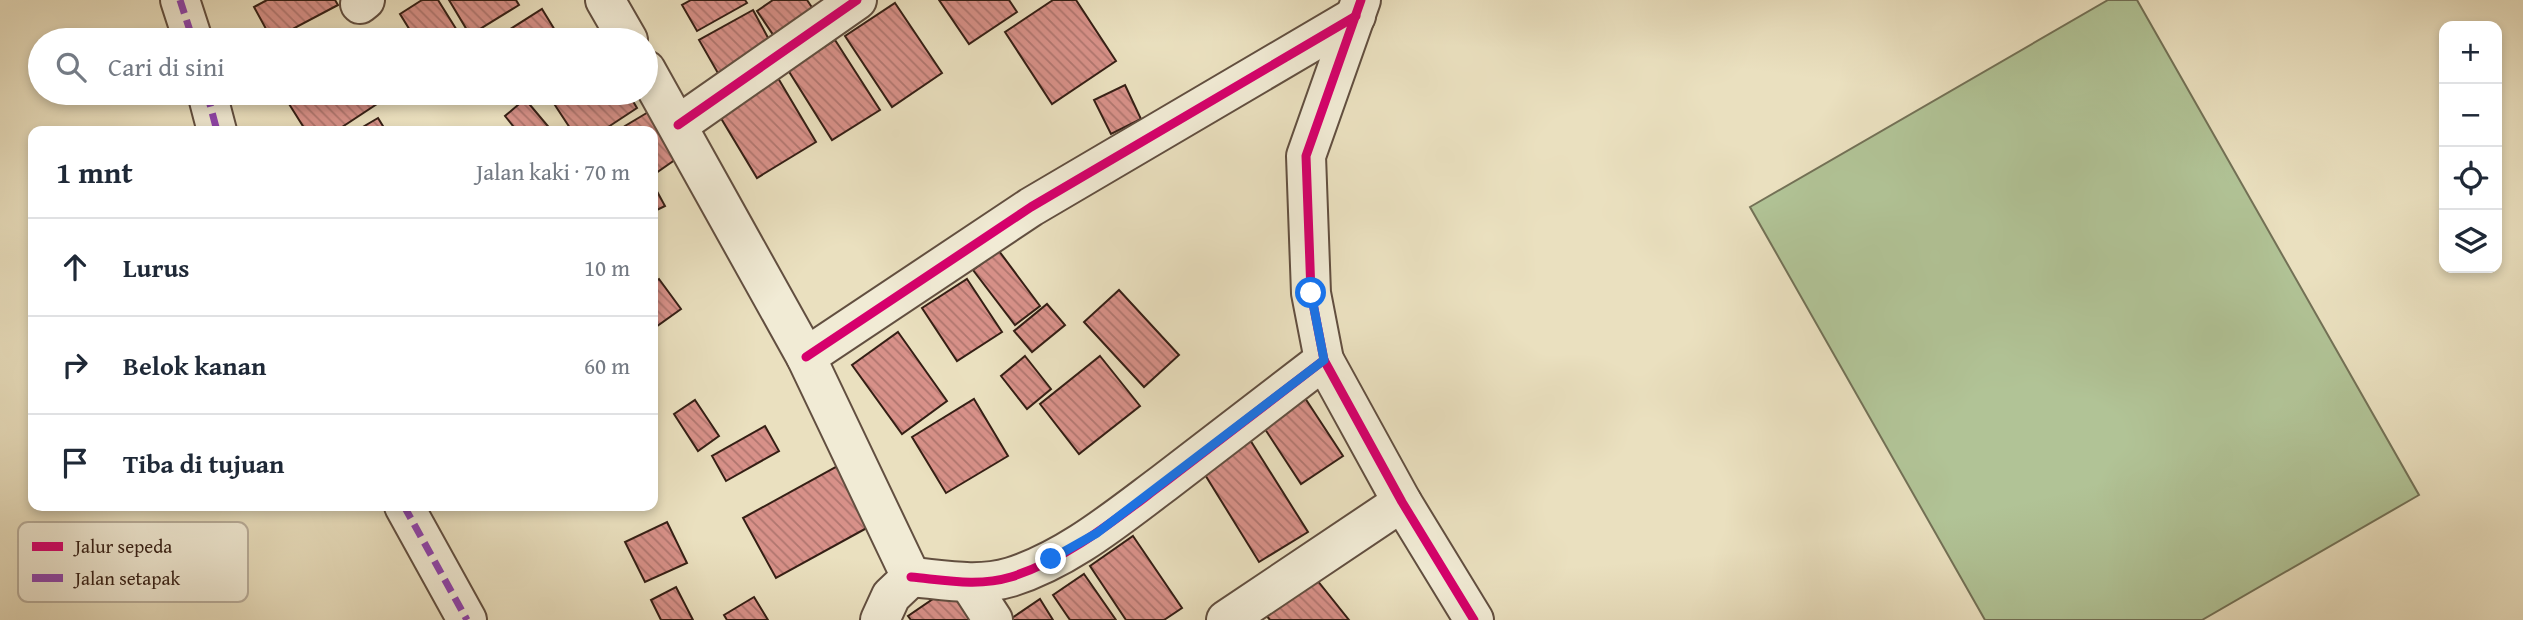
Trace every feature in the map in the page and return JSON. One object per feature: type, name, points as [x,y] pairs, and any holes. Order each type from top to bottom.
[{"type":"street","points":[[180,0],[189,28]]},
{"type":"street","points":[[605,0],[621,28]]},
{"type":"street","points":[[678,125],[857,0]]},
{"type":"street","points":[[806,357],[1031,207],[1359,8]]},
{"type":"street","points":[[1359,8],[1306,156],[1311,293],[1324,360],[1402,502],[1474,620]]},
{"type":"street","points":[[658,91],[806,357],[911,577]]},
{"type":"street","points":[[209,105],[216,126]]},
{"type":"street","points":[[880,620],[891,596],[911,577],[969,583],[1011,577],[1051,559],[1097,533],[1324,360]]},
{"type":"street","points":[[1226,620],[1402,502]]},
{"type":"street","points":[[407,511],[467,620]]},
{"type":"street","points":[[969,583],[993,620]]},
{"type":"green space","points":[[2108,0],[2137,0],[2419,495],[2202,620],[1985,620],[1750,207]]},
{"type":"building","points":[[267,0],[335,0],[338,5],[295,28],[265,28],[254,7]]},
{"type":"building","points":[[422,0],[438,0],[456,28],[409,28],[400,14]]},
{"type":"building","points":[[449,0],[516,0],[519,5],[481,28],[466,28]]},
{"type":"building","points":[[691,0],[745,0],[747,3],[697,31],[682,5]]},
{"type":"building","points":[[773,0],[807,0],[817,15],[778,42],[757,11]]},
{"type":"building","points":[[939,0],[1009,0],[1017,12],[969,44]]},
{"type":"building","points":[[1053,0],[1076,0],[1116,61],[1052,104],[1005,32]]},
{"type":"building","points":[[895,3],[942,73],[892,107],[845,36]]},
{"type":"building","points":[[542,9],[554,28],[512,28]]},
{"type":"building","points":[[753,10],[772,45],[719,75],[699,40]]},
{"type":"building","points":[[835,40],[880,110],[832,140],[788,70]]},
{"type":"building","points":[[775,73],[816,142],[757,178],[716,110]]},
{"type":"building","points":[[1125,85],[1141,119],[1111,134],[1094,100]]},
{"type":"building","points":[[290,105],[375,105],[344,126],[303,126]]},
{"type":"building","points":[[518,105],[530,105],[548,126],[513,126],[505,116]]},
{"type":"building","points":[[555,105],[635,105],[637,108],[610,126],[569,126]]},
{"type":"building","points":[[650,111],[679,157],[658,172],[658,126],[625,126]]},
{"type":"building","points":[[378,118],[383,126],[364,126]]},
{"type":"building","points":[[658,193],[665,206],[658,210]]},
{"type":"building","points":[[999,251],[1040,306],[1015,325],[973,270]]},
{"type":"building","points":[[967,279],[1002,332],[957,361],[922,308]]},
{"type":"building","points":[[658,280],[681,309],[658,325]]},
{"type":"building","points":[[1119,290],[1179,355],[1144,387],[1084,322]]},
{"type":"building","points":[[1047,304],[1065,325],[1032,352],[1014,331]]},
{"type":"building","points":[[898,332],[947,401],[902,434],[852,365]]},
{"type":"building","points":[[1025,356],[1051,389],[1027,409],[1001,376]]},
{"type":"building","points":[[1100,356],[1140,406],[1079,454],[1040,404]]},
{"type":"building","points":[[1303,395],[1343,456],[1301,484],[1261,423]]},
{"type":"building","points":[[974,399],[1008,456],[946,493],[912,437]]},
{"type":"building","points":[[695,400],[719,436],[698,451],[674,414]]},
{"type":"building","points":[[765,426],[779,451],[726,481],[712,456]]},
{"type":"building","points":[[1247,435],[1308,532],[1259,562],[1199,465]]},
{"type":"building","points":[[841,464],[874,524],[776,578],[743,518]]},
{"type":"building","points":[[667,522],[687,563],[645,582],[625,542]]},
{"type":"building","points":[[1133,536],[1182,608],[1164,620],[1126,620],[1090,566]]},
{"type":"building","points":[[1084,574],[1116,620],[1070,620],[1053,595]]},
{"type":"building","points":[[1313,575],[1349,620],[1270,620],[1265,614]]},
{"type":"building","points":[[955,584],[979,620],[911,620],[908,616]]},
{"type":"building","points":[[676,587],[693,620],[661,620],[651,600]]},
{"type":"building","points":[[754,597],[768,620],[727,620],[724,615]]},
{"type":"building","points":[[1040,599],[1053,620],[1009,620]]},
{"type":"marked path","points":[[180,0],[189,28]]},
{"type":"marked path","points":[[210,105],[216,126]]},
{"type":"marked path","points":[[407,511],[467,620]]},
{"type":"cycle path","points":[[678,125],[857,0]]},
{"type":"cycle path","points":[[911,577],[986,582],[1011,577],[1052,560],[1128,510],[1324,360],[1311,293],[1306,156],[1361,0]]},
{"type":"cycle path","points":[[806,357],[1031,207],[1356,16]]},
{"type":"cycle path","points":[[1324,360],[1402,502],[1474,620]]},
{"type":"route","points":[[1051,559],[1097,533],[1324,360],[1311,293]]}]
